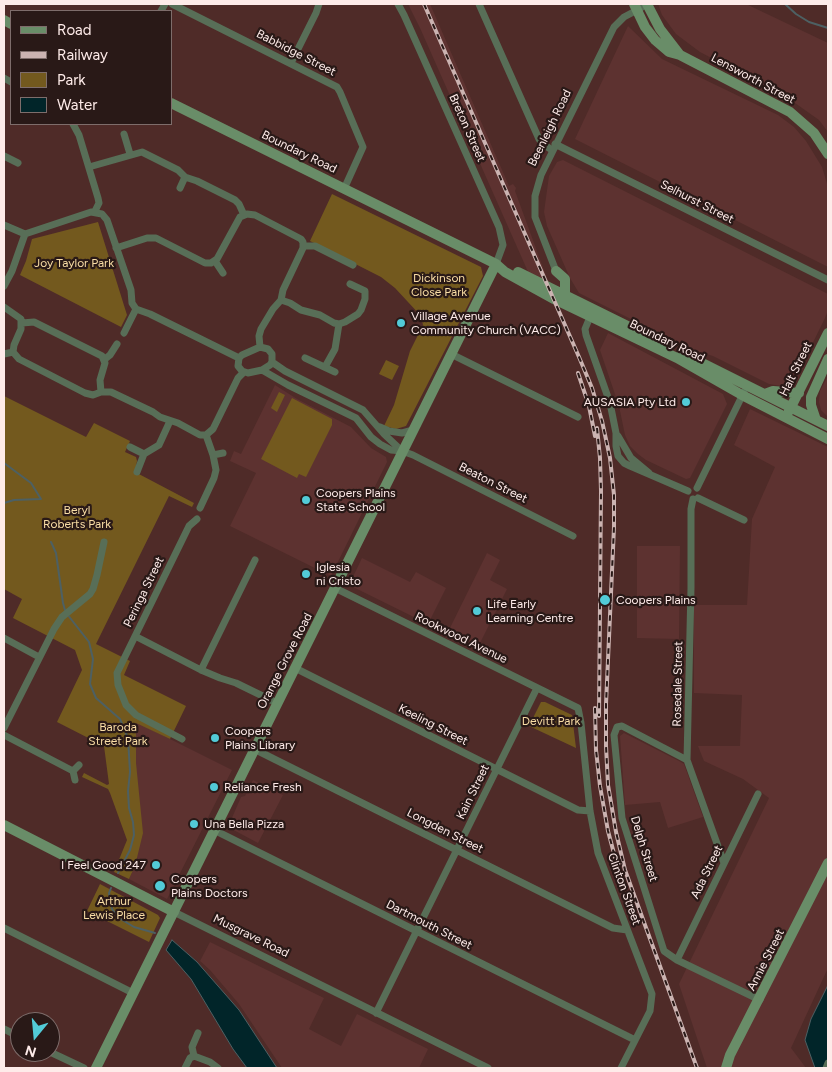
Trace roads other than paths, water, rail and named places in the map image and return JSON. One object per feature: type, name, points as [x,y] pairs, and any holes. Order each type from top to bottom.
[{"type":"main road","name":"Lensworth Street","points":[[647,5],[660,29],[680,56]]},
{"type":"main road","name":"Lensworth Street","points":[[636,7],[645,27],[655,40],[669,52],[790,112],[814,133],[828,154]]},
{"type":"main road","name":"Boundary Road","points":[[172,103],[496,264],[507,267],[565,295],[745,390],[789,418],[828,439]]},
{"type":"main road","name":"Boundary Road","points":[[496,264],[507,274],[590,317],[745,390],[765,394],[828,426]]},
{"type":"main road","name":"Orange Grove Road","points":[[96,1068],[496,264]]},
{"type":"main road","points":[[556,271],[565,279],[565,295]]},
{"type":"main road","name":"Halt Street","points":[[794,408],[799,393],[828,333]]},
{"type":"main road","name":"Halt Street","points":[[789,418],[807,389],[818,380],[828,360]]},
{"type":"main road","points":[[816,420],[811,399],[818,380]]},
{"type":"main road","points":[[765,394],[773,391],[799,393]]},
{"type":"main road","name":"Musgrave Road","points":[[4,825],[174,912]]},
{"type":"main road","name":"Annie Street","points":[[726,1068],[730,1055],[760,1000],[828,863]]},
{"type":"street","name":"Babbidge Street","points":[[172,4],[337,87],[362,142],[361,152],[344,189]]},
{"type":"street","points":[[291,63],[319,4]]},
{"type":"street","name":"Breton Street","points":[[398,4],[499,227],[503,246],[496,264]]},
{"type":"street","points":[[479,4],[539,138],[543,144],[554,147]]},
{"type":"street","name":"Beenleigh Road","points":[[556,271],[537,223],[534,210],[539,182],[554,147],[614,26],[636,7],[647,5]]},
{"type":"street","points":[[74,125],[79,135],[98,201],[95,211]]},
{"type":"street","points":[[124,134],[130,154]]},
{"type":"street","name":"Selhurst Street","points":[[554,147],[828,280]]},
{"type":"street","points":[[89,167],[130,154],[139,152],[146,154],[178,170],[185,177],[198,181],[235,200],[244,215]]},
{"type":"street","points":[[4,156],[18,163]]},
{"type":"street","points":[[180,188],[185,177]]},
{"type":"street","points":[[4,224],[24,234],[95,211],[104,215],[131,290],[132,303],[136,309],[239,358]]},
{"type":"street","points":[[116,248],[148,238],[156,238],[205,263],[211,263],[215,261],[238,220],[244,215],[255,215],[301,239],[304,246],[283,290],[281,300],[261,329],[259,336],[260,347]]},
{"type":"street","points":[[4,286],[12,271],[24,234]]},
{"type":"street","points":[[304,246],[315,246],[354,265]]},
{"type":"street","points":[[215,261],[223,273]]},
{"type":"street","points":[[281,300],[301,310],[323,316],[339,324],[358,314],[366,299],[364,291],[350,284]]},
{"type":"street","points":[[4,307],[21,319],[22,323],[13,352]]},
{"type":"street","points":[[124,333],[136,309]]},
{"type":"street","points":[[590,317],[585,329],[586,335],[610,404],[616,433],[617,453],[622,461],[688,491],[688,495],[744,520]]},
{"type":"street","points":[[22,323],[34,322],[105,359]]},
{"type":"street","points":[[325,367],[335,349],[339,324]]},
{"type":"street","points":[[101,392],[100,380],[104,370],[105,359],[117,344]]},
{"type":"street","points":[[260,347],[271,352],[272,362],[267,368],[248,373],[238,366],[239,358],[260,347]]},
{"type":"street","points":[[4,354],[13,352]]},
{"type":"street","points":[[13,352],[19,359],[85,393],[93,395],[101,392],[111,392],[200,435],[206,436]]},
{"type":"street","points":[[451,354],[578,417]]},
{"type":"street","points":[[305,358],[335,372]]},
{"type":"street","points":[[272,362],[285,371],[362,410],[402,451]]},
{"type":"street","points":[[262,370],[356,418],[371,437],[380,444],[391,450],[402,451]]},
{"type":"street","points":[[206,436],[213,429],[238,378],[244,372]]},
{"type":"street","points":[[697,488],[745,390]]},
{"type":"street","points":[[137,472],[144,454],[159,445],[170,421]]},
{"type":"street","points":[[379,427],[402,433],[413,430]]},
{"type":"street","points":[[200,508],[216,470],[206,436]]},
{"type":"street","points":[[130,447],[144,454]]},
{"type":"street","name":"Beaton Street","points":[[402,451],[573,536]]},
{"type":"street","points":[[213,455],[223,453]]},
{"type":"street","points":[[688,491],[692,488],[697,488]]},
{"type":"street","points":[[695,498],[700,493],[697,488]]},
{"type":"street","name":"Rosedale Street","points":[[695,498],[691,509],[687,760],[724,863]]},
{"type":"street","name":"Peringa Street","points":[[182,739],[136,715],[126,705],[118,685],[117,673],[190,526],[197,519]]},
{"type":"street","points":[[4,728],[39,656],[62,617],[90,594],[93,589],[104,542]]},
{"type":"street","points":[[201,670],[255,560]]},
{"type":"street","name":"Rookwood Avenue","points":[[335,588],[578,708]]},
{"type":"street","points":[[135,636],[201,670],[236,683],[277,703]]},
{"type":"street","points":[[4,638],[39,656]]},
{"type":"street","name":"Keeling Street","points":[[295,668],[578,810],[590,811]]},
{"type":"street","name":"Kain Street","points":[[376,1012],[537,688]]},
{"type":"street","name":"Clinton Street","points":[[578,708],[590,811],[598,853],[652,994],[650,1011],[621,1068]]},
{"type":"street","name":"Delph Street","points":[[677,960],[664,952],[622,818],[614,735],[617,727],[622,726],[687,760]]},
{"type":"street","points":[[4,735],[76,768],[75,780]]},
{"type":"street","name":"Longden Street","points":[[254,749],[613,928],[627,930]]},
{"type":"street","name":"Ada Street","points":[[677,960],[758,794]]},
{"type":"street","name":"Dartmouth Street","points":[[214,830],[635,1040]]},
{"type":"street","name":"Musgrave Road","points":[[174,912],[488,1068]]},
{"type":"street","points":[[4,928],[133,993]]},
{"type":"street","points":[[677,960],[760,1000]]},
{"type":"street","points":[[194,1056],[192,1047],[198,1033]]},
{"type":"street","points":[[185,1068],[190,1058],[194,1056]]},
{"type":"street","points":[[194,1056],[210,1062],[218,1068]]},
{"type":"street","points":[[60,1057],[84,1068]]},
{"type":"street","points":[[826,1068],[828,1063]]},
{"type":"water","points":[[172,940],[197,962],[239,1010],[277,1068],[247,1068],[233,1049],[191,979],[166,950]]},
{"type":"water","points":[[828,985],[828,1068],[815,1068],[805,1040],[811,1019]]},
{"type":"waterway","points":[[785,4],[809,22],[828,28]]},
{"type":"waterway","points":[[4,463],[31,483],[41,499],[14,500],[4,503]]},
{"type":"waterway","points":[[51,542],[56,553],[65,610]]},
{"type":"waterway","points":[[67,614],[89,642],[93,659],[90,684],[96,698],[120,719],[128,738],[130,772],[129,808],[134,835],[130,850],[118,873]]},
{"type":"waterway","points":[[111,888],[109,893],[112,909],[119,918],[134,927],[155,933]]},
{"type":"railway","points":[[424,4],[579,357],[592,388],[602,421],[610,458],[614,495],[606,704],[608,785],[625,870],[697,1068]]},
{"type":"railway","points":[[578,373],[589,406],[595,436]]},
{"type":"railway","points":[[597,428],[601,491],[599,716]]},
{"type":"railway","points":[[595,708],[596,750],[600,786],[608,831],[616,861]]},
{"type":"place","name":"Village Avenue Community Church (VACC)","points":[[401,323]]},
{"type":"place","name":"AUSASIA Pty Ltd","points":[[686,402]]},
{"type":"place","name":"Coopers Plains State School","points":[[306,500]]},
{"type":"place","name":"Iglesia ni Cristo","points":[[306,574]]},
{"type":"place","name":"Coopers Plains","points":[[605,600]]},
{"type":"place","name":"Life Early Learning Centre","points":[[477,611]]},
{"type":"place","name":"Coopers Plains Library","points":[[215,738]]},
{"type":"place","name":"Reliance Fresh","points":[[214,787]]},
{"type":"place","name":"Una Bella Pizza","points":[[194,824]]},
{"type":"place","name":"I Feel Good 247","points":[[156,865]]},
{"type":"place","name":"Coopers Plains Doctors","points":[[160,886]]},
{"type":"park label","name":"Joy Taylor Park","points":[[74,263]]},
{"type":"park label","name":"Dickinson Close Park","points":[[439,285]]},
{"type":"park label","name":"Beryl Roberts Park","points":[[77,517]]},
{"type":"park label","name":"Devitt Park","points":[[551,721]]},
{"type":"park label","name":"Baroda Street Park","points":[[118,734]]},
{"type":"park label","name":"Arthur Lewis Place","points":[[114,908]]}]
